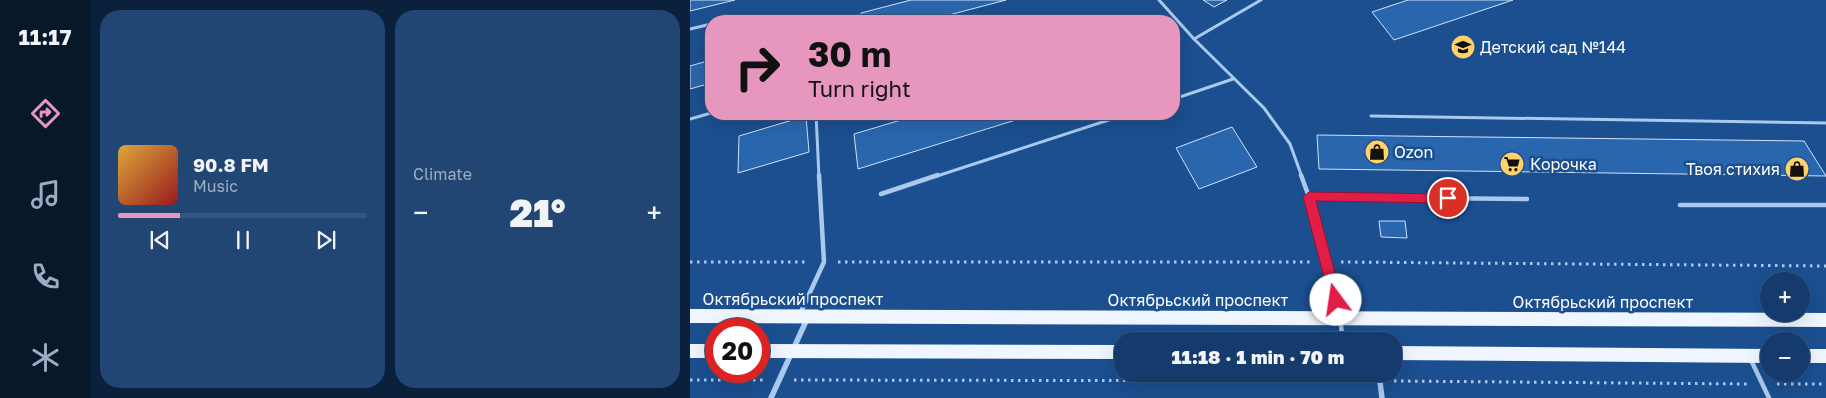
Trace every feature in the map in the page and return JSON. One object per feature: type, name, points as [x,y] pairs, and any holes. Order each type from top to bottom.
[{"type":"main road","name":"Октябрьский проспект","points":[[690,316],[1826,320]]},
{"type":"main road","points":[[690,351],[705,351]]},
{"type":"main road","points":[[770,351],[1114,352]]},
{"type":"main road","points":[[1402,353],[1760,356]]},
{"type":"main road","points":[[1810,356],[1826,356]]},
{"type":"street","points":[[771,398],[792,351],[804,316]]},
{"type":"street","points":[[1380,382],[1382,398]]},
{"type":"lane","points":[[1159,0],[1172,15]]},
{"type":"lane","points":[[1194,39],[1261,0]]},
{"type":"lane","points":[[1180,23],[1233,79],[1264,108],[1290,144],[1309,197],[1327,262],[1340,318],[1341,332]]},
{"type":"lane","points":[[690,29],[705,25]]},
{"type":"lane","points":[[1180,97],[1233,79]]},
{"type":"lane","points":[[690,119],[705,115]]},
{"type":"lane","points":[[1371,116],[1826,123]]},
{"type":"lane","points":[[804,316],[824,262],[816,120]]},
{"type":"lane","points":[[880,194],[1108,120]]},
{"type":"lane","points":[[1309,197],[1527,199]]},
{"type":"lane","points":[[1680,205],[1826,205]]},
{"type":"lane","points":[[1749,356],[1769,398]]},
{"type":"path","points":[[690,262],[1327,262],[1388,264],[1826,266]]},
{"type":"path","points":[[1402,377],[1826,384]]},
{"type":"path","points":[[690,380],[1114,378]]},
{"type":"building","points":[[690,0],[735,0],[690,11]]},
{"type":"building","points":[[911,0],[1006,0],[949,15],[861,15],[861,13]]},
{"type":"building","points":[[1203,0],[1227,0],[1214,7]]},
{"type":"building","points":[[1408,0],[1513,0],[1394,40],[1372,12]]},
{"type":"building","points":[[705,62],[705,85],[690,89],[690,66]]},
{"type":"building","points":[[793,120],[806,120],[809,152],[738,173],[739,136]]},
{"type":"building","points":[[901,120],[1016,120],[858,169],[854,134]]},
{"type":"building","points":[[1232,127],[1257,167],[1199,189],[1176,148]]},
{"type":"building","points":[[1317,135],[1804,141],[1826,176],[1319,169]]},
{"type":"building","points":[[1379,221],[1405,221],[1407,238],[1381,237]]},
{"type":"place","name":"Детский сад №144","points":[[1463,47]]},
{"type":"place","name":"Ozon","points":[[1377,152]]},
{"type":"place","name":"Корочка","points":[[1512,164]]},
{"type":"place","name":"Твоя стихия","points":[[1797,169]]},
{"type":"route","points":[[1336,300],[1309,197],[1448,198]]}]
